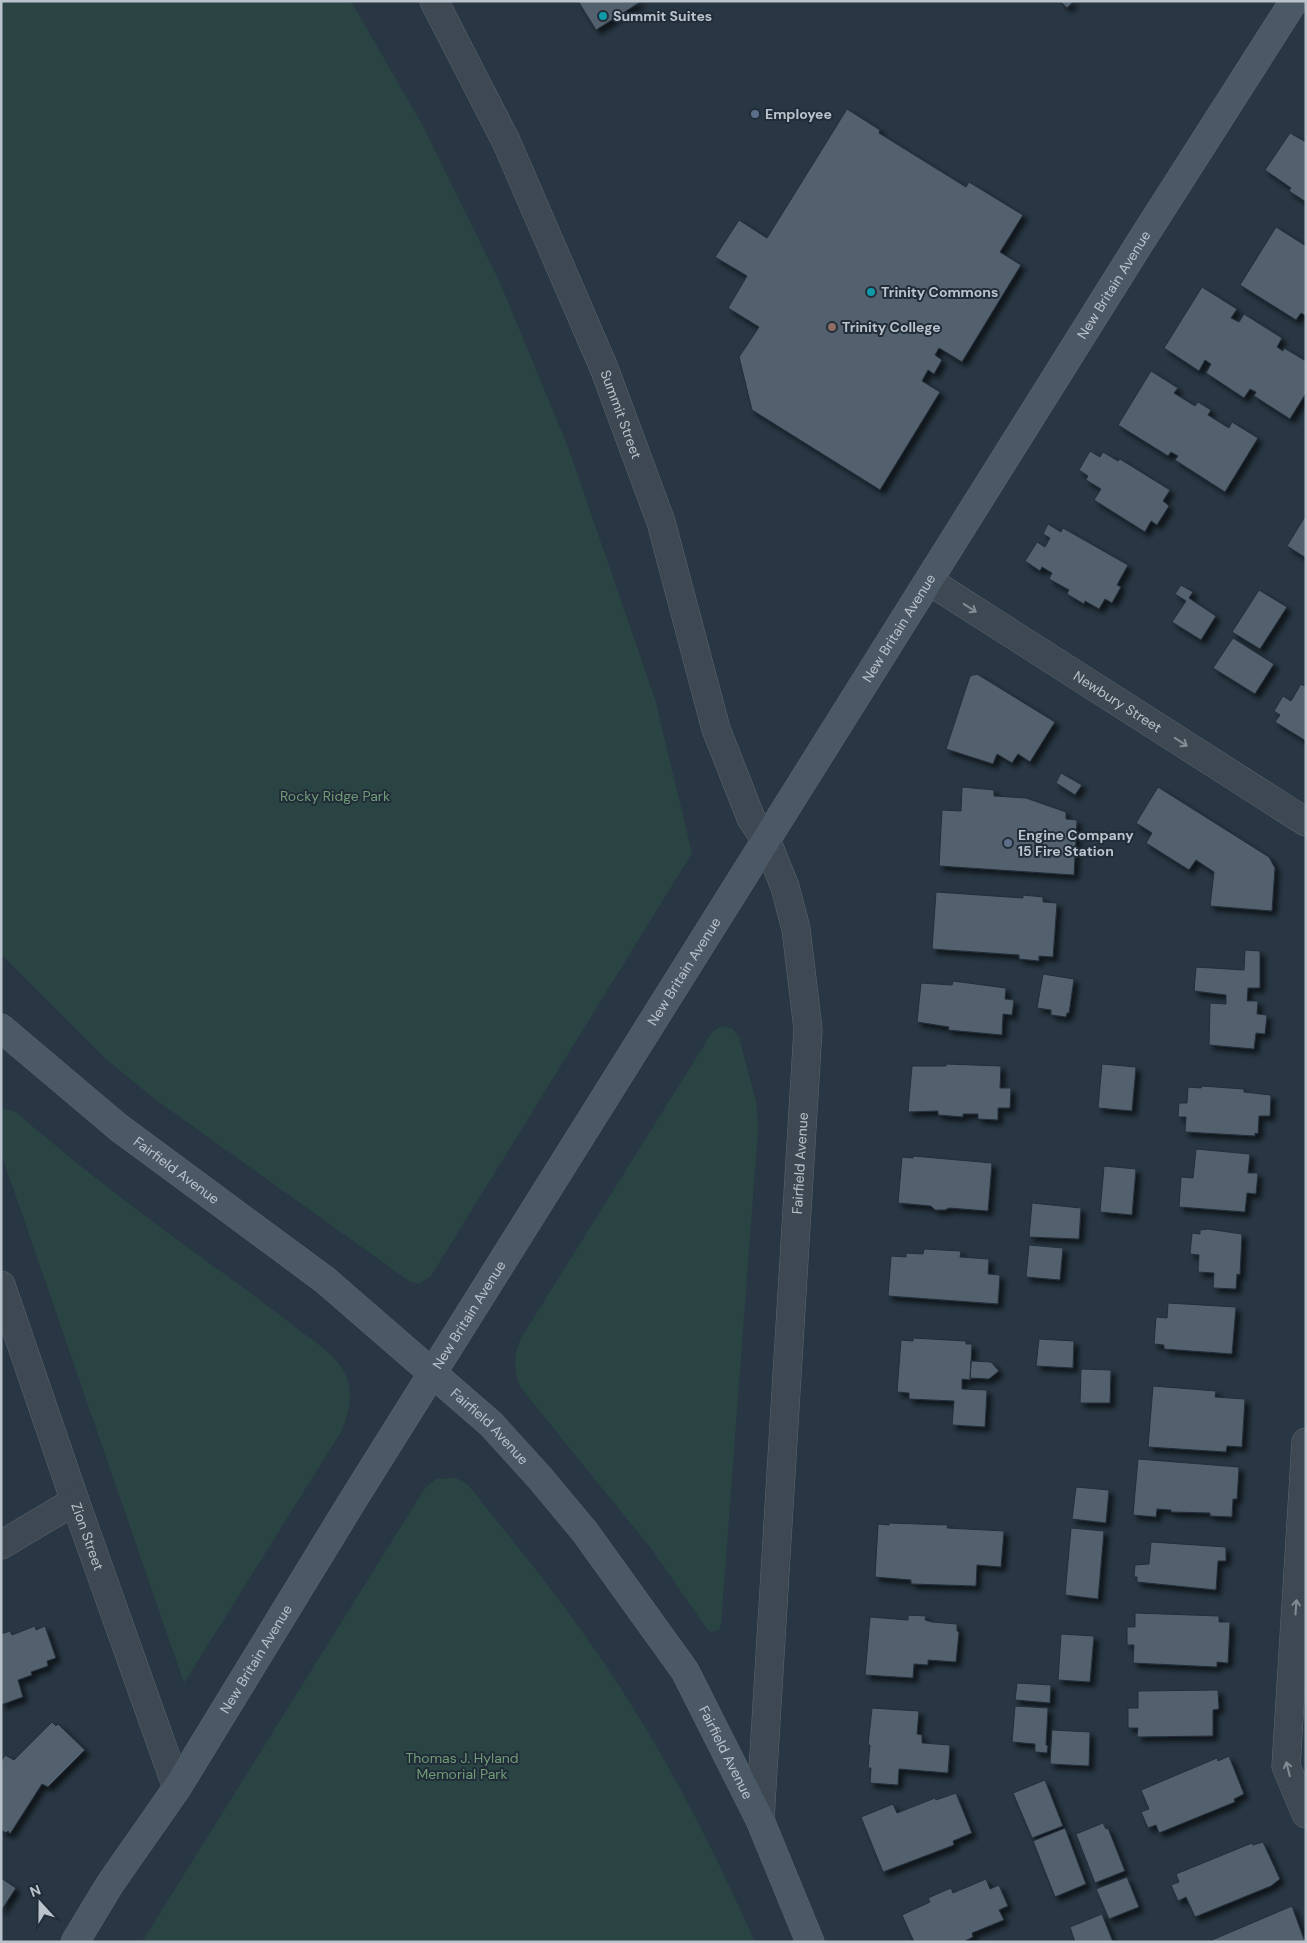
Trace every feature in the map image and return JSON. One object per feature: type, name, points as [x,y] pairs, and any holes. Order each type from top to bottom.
[{"type":"main road","name":"New Britain Avenue","points":[[75,1942],[110,1884],[177,1788],[245,1673],[1294,1]]},
{"type":"main road","name":"Fairfield Avenue","points":[[1,1028],[118,1127],[326,1280],[491,1424],[540,1478],[585,1532],[685,1671],[760,1820],[810,1942]]},
{"type":"street","name":"Summit Street","points":[[434,1],[506,141],[604,368],[661,522],[716,728],[751,818],[767,842]]},
{"type":"street","name":"Newbury Street","points":[[929,581],[1306,822]]},
{"type":"street","name":"Fairfield Avenue","points":[[760,1820],[808,1029],[804,978],[796,929],[785,887],[767,842]]},
{"type":"street","name":"Zion Street","points":[[1,1285],[177,1788]]},
{"type":"street","points":[[1306,1442],[1286,1766],[1306,1814]]},
{"type":"street","points":[[1,1545],[75,1501]]},
{"type":"green space","name":"Rocky Ridge Park","points":[[1,1],[351,1],[424,128],[501,285],[568,447],[655,699],[692,853],[431,1276],[419,1284],[409,1281],[152,1097],[106,1059],[1,954]]},
{"type":"green space","points":[[722,1026],[733,1029],[739,1037],[756,1102],[758,1129],[721,1625],[719,1630],[711,1632],[707,1629],[653,1551],[521,1388],[516,1375],[515,1363],[516,1351],[521,1338],[713,1031]]},
{"type":"green space","points":[[6,1109],[16,1112],[114,1192],[321,1347],[343,1370],[349,1385],[350,1401],[347,1417],[341,1432],[184,1683],[1,1153],[1,1110]]},
{"type":"green space","name":"Thomas J. Hyland Memorial Park","points":[[456,1478],[468,1485],[541,1577],[577,1624],[631,1704],[688,1804],[723,1872],[755,1942],[142,1942],[425,1488],[436,1479]]},
{"type":"building","name":"Summit Suites","points":[[578,1],[642,1],[596,30]]},
{"type":"building","points":[[1060,1],[1074,1],[1067,8]]},
{"type":"building","name":"Trinity Commons","points":[[847,109],[880,130],[879,133],[966,187],[969,182],[1023,215],[1000,252],[1021,265],[962,362],[939,348],[935,355],[942,360],[934,374],[928,370],[922,381],[940,392],[880,490],[752,410],[739,357],[759,327],[728,308],[747,276],[715,257],[739,220],[767,238]]},
{"type":"building","points":[[1290,133],[1306,142],[1306,202],[1289,191],[1291,188],[1265,170]]},
{"type":"building","points":[[1276,227],[1306,246],[1306,316],[1301,313],[1296,320],[1240,285]]},
{"type":"building","points":[[1202,287],[1237,309],[1231,318],[1239,322],[1244,314],[1282,338],[1277,347],[1283,351],[1284,348],[1306,361],[1306,393],[1290,419],[1254,396],[1256,392],[1250,389],[1244,398],[1206,373],[1211,364],[1205,360],[1199,371],[1164,348]]},
{"type":"building","points":[[1151,371],[1178,388],[1174,393],[1195,406],[1198,402],[1211,410],[1208,415],[1229,428],[1232,422],[1258,438],[1225,492],[1175,460],[1178,456],[1171,452],[1168,456],[1118,425]]},
{"type":"building","points":[[1090,451],[1100,457],[1103,452],[1118,461],[1120,459],[1170,490],[1163,501],[1169,506],[1157,525],[1151,521],[1145,532],[1094,500],[1101,489],[1086,480],[1088,476],[1079,470]]},
{"type":"building","points":[[1306,515],[1306,558],[1287,546]]},
{"type":"building","points":[[1048,524],[1061,532],[1063,528],[1128,565],[1117,585],[1121,587],[1112,603],[1105,599],[1099,609],[1085,601],[1084,604],[1067,594],[1069,590],[1049,579],[1052,573],[1042,567],[1040,571],[1025,561],[1037,542],[1045,547],[1050,538],[1043,534]]},
{"type":"building","points":[[1181,585],[1193,592],[1189,598],[1216,616],[1201,640],[1172,622],[1186,601],[1175,594]]},
{"type":"building","points":[[1259,590],[1287,607],[1260,649],[1232,632]]},
{"type":"building","points":[[1233,638],[1274,664],[1255,694],[1213,668]]},
{"type":"building","points":[[977,674],[1055,722],[1030,762],[1018,754],[1012,763],[997,754],[993,764],[946,749],[970,676]]},
{"type":"building","points":[[1301,684],[1306,687],[1306,741],[1275,722],[1280,715],[1274,711],[1283,696],[1291,701]]},
{"type":"building","points":[[1061,773],[1082,785],[1075,795],[1056,783]]},
{"type":"building","name":"Engine Company 15 Fire Station","points":[[962,787],[994,790],[994,796],[1026,798],[1066,812],[1066,819],[1077,820],[1074,875],[939,866],[942,810],[961,811]]},
{"type":"building","points":[[1158,787],[1269,857],[1275,868],[1272,911],[1210,906],[1214,872],[1196,860],[1189,870],[1146,843],[1152,833],[1136,823]]},
{"type":"building","points":[[936,892],[1023,898],[1023,895],[1043,897],[1043,902],[1057,903],[1053,957],[1039,956],[1039,961],[1019,959],[1019,955],[932,949]]},
{"type":"building","points":[[1245,950],[1260,951],[1260,988],[1248,988],[1247,1001],[1258,1001],[1257,1014],[1267,1015],[1265,1034],[1256,1033],[1254,1049],[1209,1045],[1210,1003],[1226,1004],[1226,995],[1194,991],[1196,967],[1244,970]]},
{"type":"building","points":[[1043,974],[1074,979],[1069,1013],[1067,1013],[1066,1017],[1051,1015],[1051,1010],[1037,1008]]},
{"type":"building","points":[[953,981],[1006,988],[1005,999],[1014,1000],[1012,1015],[1003,1014],[1002,1035],[948,1030],[949,1027],[917,1022],[921,983],[952,985]]},
{"type":"building","points":[[946,1064],[1001,1066],[1000,1088],[1011,1088],[1010,1108],[998,1108],[998,1120],[978,1119],[978,1114],[963,1114],[963,1117],[938,1115],[938,1111],[908,1112],[912,1066],[946,1066]]},
{"type":"building","points":[[1102,1064],[1136,1067],[1132,1111],[1098,1108]]},
{"type":"building","points":[[1202,1086],[1244,1089],[1244,1092],[1271,1095],[1270,1116],[1259,1116],[1258,1134],[1255,1133],[1255,1136],[1185,1132],[1186,1117],[1178,1117],[1179,1103],[1187,1103],[1188,1087],[1201,1088]]},
{"type":"building","points":[[1196,1149],[1250,1154],[1248,1173],[1258,1173],[1256,1194],[1247,1193],[1245,1212],[1179,1207],[1181,1177],[1193,1178]]},
{"type":"building","points":[[913,1156],[992,1163],[988,1211],[949,1208],[935,1210],[931,1206],[898,1203],[902,1157],[913,1158]]},
{"type":"building","points":[[1104,1166],[1136,1169],[1132,1215],[1100,1212]]},
{"type":"building","points":[[1032,1203],[1081,1208],[1079,1239],[1029,1237]]},
{"type":"building","points":[[1208,1229],[1242,1234],[1240,1275],[1237,1274],[1236,1289],[1213,1288],[1214,1273],[1198,1272],[1199,1255],[1190,1254],[1192,1233],[1200,1234],[1200,1230]]},
{"type":"building","points":[[1029,1245],[1063,1248],[1060,1280],[1026,1277]]},
{"type":"building","points":[[924,1249],[961,1251],[960,1257],[989,1259],[988,1274],[1000,1275],[998,1304],[888,1296],[891,1256],[906,1257],[906,1253],[923,1254]]},
{"type":"building","points":[[1168,1303],[1236,1307],[1232,1354],[1164,1349],[1164,1345],[1154,1344],[1156,1317],[1167,1318]]},
{"type":"building","points":[[913,1338],[966,1341],[966,1344],[972,1344],[970,1380],[962,1379],[962,1389],[987,1390],[985,1427],[952,1425],[954,1401],[909,1399],[909,1393],[897,1392],[901,1340],[913,1341]]},
{"type":"building","points":[[1039,1339],[1074,1341],[1073,1368],[1036,1366]]},
{"type":"building","points":[[971,1361],[991,1362],[999,1371],[989,1379],[970,1378]]},
{"type":"building","points":[[1081,1369],[1111,1370],[1110,1403],[1080,1403]]},
{"type":"building","points":[[1153,1386],[1216,1391],[1215,1397],[1245,1399],[1242,1447],[1227,1446],[1226,1452],[1148,1447]]},
{"type":"building","points":[[1138,1459],[1239,1467],[1237,1499],[1233,1499],[1232,1517],[1210,1516],[1210,1513],[1171,1512],[1171,1510],[1157,1509],[1156,1517],[1133,1515]]},
{"type":"building","points":[[1076,1487],[1109,1490],[1106,1523],[1072,1519]]},
{"type":"building","points":[[889,1523],[948,1525],[947,1528],[1004,1531],[1001,1567],[977,1565],[976,1586],[911,1584],[911,1580],[875,1577],[878,1524],[889,1525]]},
{"type":"building","points":[[1071,1528],[1104,1531],[1098,1599],[1065,1595]]},
{"type":"building","points":[[1151,1542],[1226,1547],[1226,1561],[1218,1561],[1216,1590],[1137,1582],[1137,1577],[1134,1577],[1135,1565],[1149,1564]]},
{"type":"building","points":[[1135,1613],[1219,1616],[1219,1622],[1230,1622],[1228,1663],[1217,1662],[1217,1667],[1133,1663],[1134,1645],[1127,1645],[1127,1627],[1135,1627]]},
{"type":"building","points":[[908,1615],[926,1616],[925,1620],[932,1622],[957,1624],[957,1631],[959,1632],[956,1662],[928,1660],[928,1665],[914,1664],[913,1678],[865,1675],[870,1617],[908,1620]]},
{"type":"building","points":[[35,1626],[36,1630],[45,1626],[56,1658],[47,1661],[48,1666],[31,1672],[32,1675],[18,1680],[23,1697],[1,1705],[1,1634],[10,1631],[12,1635]]},
{"type":"building","points":[[1061,1634],[1094,1636],[1090,1682],[1058,1680]]},
{"type":"building","points":[[1017,1683],[1051,1685],[1050,1703],[1015,1700]]},
{"type":"building","points":[[1218,1690],[1219,1709],[1213,1710],[1213,1736],[1137,1737],[1138,1728],[1128,1728],[1128,1708],[1138,1708],[1138,1691]]},
{"type":"building","points":[[1015,1706],[1048,1708],[1047,1753],[1035,1752],[1035,1744],[1012,1742]]},
{"type":"building","points":[[872,1708],[919,1711],[917,1734],[922,1735],[922,1743],[950,1745],[948,1773],[899,1769],[898,1785],[870,1783],[871,1768],[868,1768],[870,1745],[868,1745]]},
{"type":"building","points":[[52,1722],[56,1726],[58,1724],[85,1750],[48,1787],[42,1784],[10,1834],[8,1831],[6,1833],[1,1830],[1,1762],[5,1755],[14,1760]]},
{"type":"building","points":[[1052,1730],[1090,1732],[1089,1766],[1050,1764]]},
{"type":"building","points":[[1229,1756],[1244,1794],[1234,1799],[1235,1802],[1159,1833],[1156,1825],[1148,1828],[1141,1812],[1149,1809],[1141,1790],[1217,1758],[1218,1761]]},
{"type":"building","points":[[1045,1780],[1063,1826],[1032,1838],[1013,1793]]},
{"type":"building","points":[[956,1793],[972,1833],[953,1841],[954,1845],[883,1872],[861,1817],[893,1804],[897,1813],[935,1798],[936,1800]]},
{"type":"building","points":[[1103,1823],[1106,1829],[1108,1828],[1125,1871],[1095,1883],[1076,1834]]},
{"type":"building","points":[[1065,1828],[1086,1884],[1055,1897],[1033,1841]]},
{"type":"building","points":[[1263,1842],[1280,1879],[1271,1886],[1195,1917],[1186,1897],[1178,1901],[1171,1885],[1179,1882],[1176,1874],[1252,1843],[1253,1845]]},
{"type":"building","points":[[1127,1877],[1139,1907],[1109,1919],[1096,1889]]},
{"type":"building","points":[[1,1878],[16,1888],[1,1911]]},
{"type":"building","points":[[986,1879],[990,1889],[999,1885],[1008,1906],[999,1910],[1004,1920],[972,1933],[973,1937],[963,1942],[914,1942],[902,1915],[930,1902],[928,1898],[951,1888],[953,1893]]},
{"type":"building","points":[[1292,1906],[1305,1942],[1213,1942],[1212,1940]]},
{"type":"building","points":[[1102,1914],[1113,1942],[1075,1942],[1070,1927]]},
{"type":"place","name":"Summit Suites","points":[[603,16]]},
{"type":"place","name":"Employee","points":[[755,114]]},
{"type":"place","name":"Trinity Commons","points":[[871,292]]},
{"type":"place","name":"Trinity College","points":[[832,327]]},
{"type":"place","name":"Engine Company 15 Fire Station","points":[[1008,843]]}]
